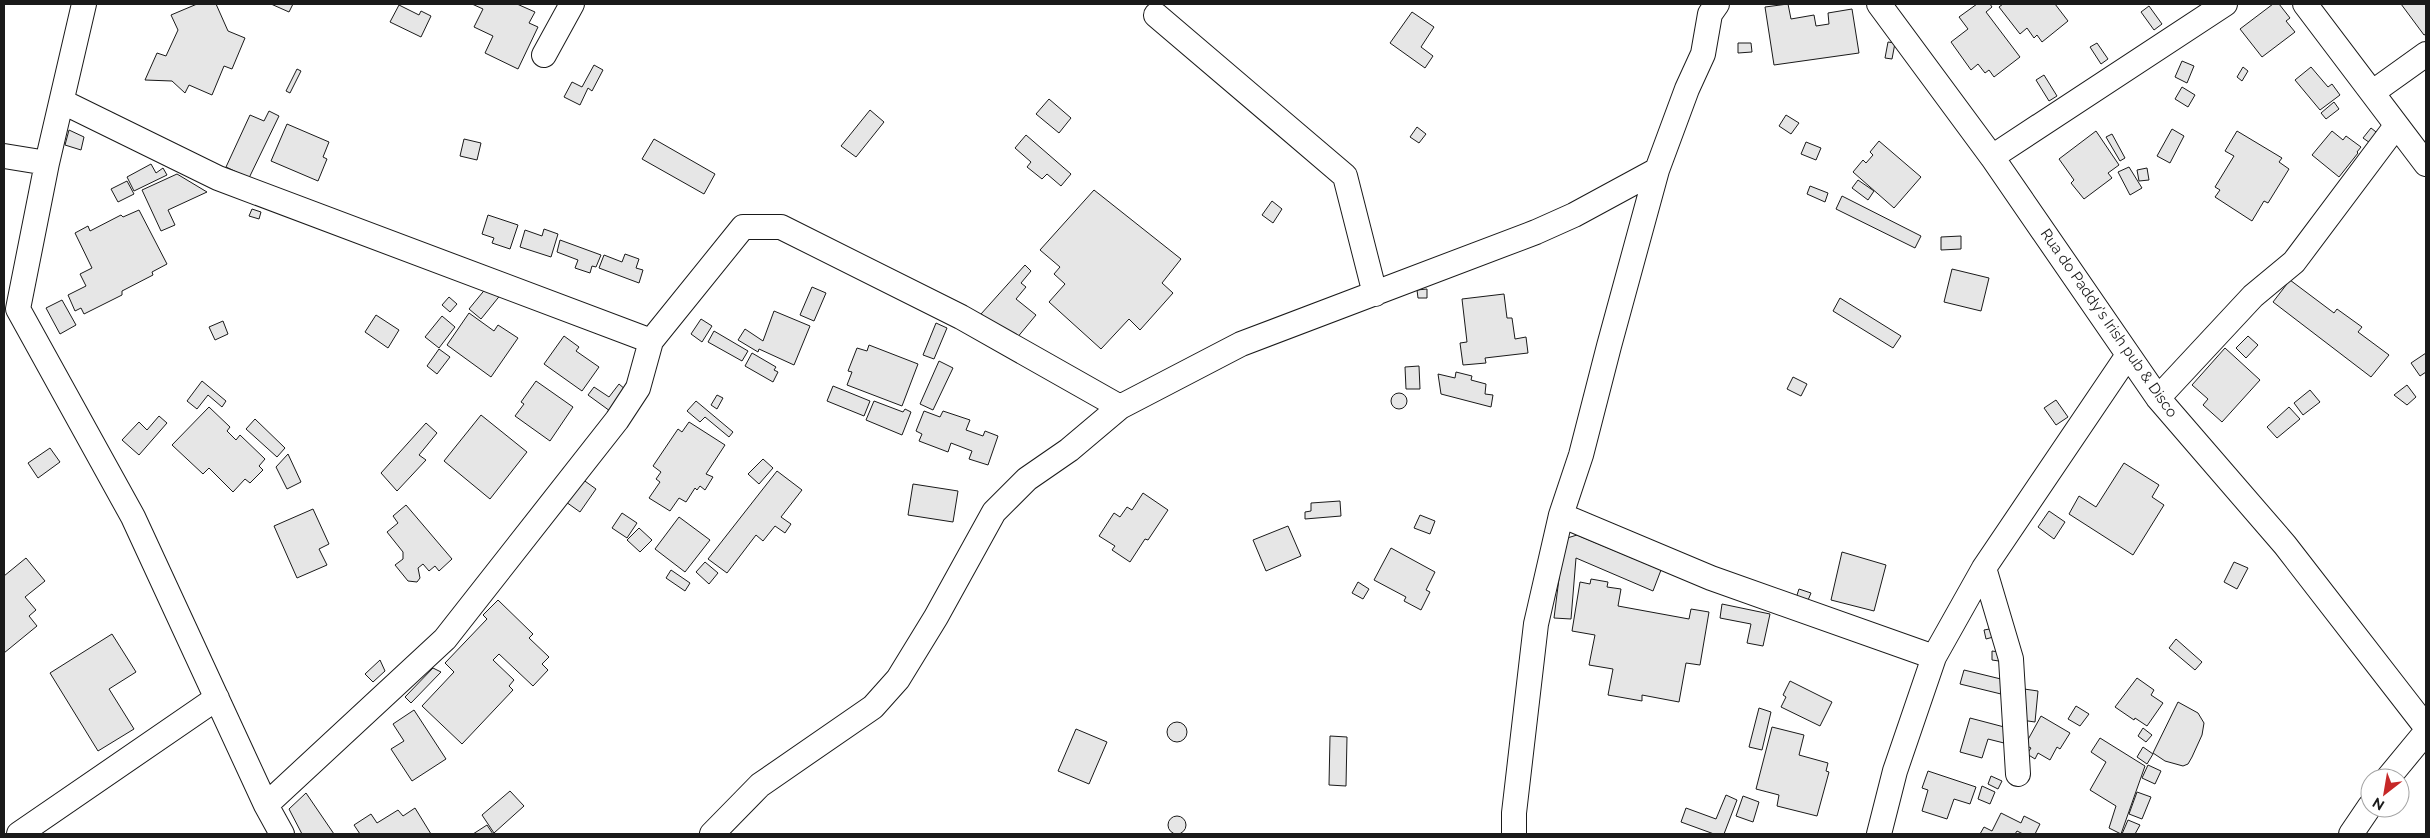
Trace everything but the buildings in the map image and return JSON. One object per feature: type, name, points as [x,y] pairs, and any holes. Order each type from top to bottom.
[{"type":"street","points":[[84,4],[63,102],[11,311],[132,517],[266,805],[282,834]]},
{"type":"street","points":[[544,55],[572,4]]},
{"type":"street","points":[[1514,834],[1514,813],[1536,624],[1561,515],[1581,455],[1657,170],[1703,54],[1710,14],[1716,4]]},
{"type":"street","name":"Rua do Paddy's Irish pub & Disco","points":[[1879,4],[1992,157],[2158,398],[2285,545],[2426,726]]},
{"type":"street","points":[[1992,157],[2225,4]]},
{"type":"street","points":[[2305,4],[2426,164]]},
{"type":"street","points":[[1156,15],[1345,176],[1375,294]]},
{"type":"street","points":[[2373,92],[2426,54]]},
{"type":"street","points":[[63,102],[218,178],[651,341]]},
{"type":"street","points":[[2158,398],[2254,296],[2294,262],[2396,126]]},
{"type":"street","points":[[4,156],[47,163]]},
{"type":"street","points":[[712,834],[760,786],[873,707],[898,679],[936,617],[994,512],[1026,479],[1069,450],[1120,407],[1241,344],[1536,232],[1574,215],[1657,170]]},
{"type":"street","points":[[266,805],[445,639],[617,420],[638,388],[651,341],[743,226],[781,227],[961,317],[1120,407]]},
{"type":"street","points":[[1879,834],[1895,771],[1934,657],[1984,568],[2128,355]]},
{"type":"street","points":[[1561,515],[1711,578],[1934,657]]},
{"type":"street","points":[[1984,568],[2010,659],[2018,774]]},
{"type":"street","points":[[18,834],[217,698]]},
{"type":"street","points":[[2396,768],[2426,732]]},
{"type":"street","points":[[2351,834],[2362,818]]}]
